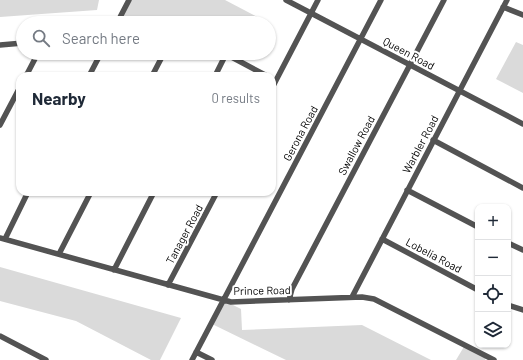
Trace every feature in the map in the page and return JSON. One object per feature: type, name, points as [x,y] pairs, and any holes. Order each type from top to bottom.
[{"type":"street","points":[[121,16],[129,0]]},
{"type":"street","name":"Queen Road","points":[[286,0],[523,124]]},
{"type":"street","points":[[276,75],[318,0]]},
{"type":"street","name":"Gerona Road","points":[[192,360],[381,0]]},
{"type":"street","name":"Swallow Road","points":[[289,300],[292,289],[444,0]]},
{"type":"street","name":"Warbler Road","points":[[352,297],[507,0]]},
{"type":"street","points":[[503,7],[523,15]]},
{"type":"street","points":[[0,45],[16,44]]},
{"type":"street","points":[[28,72],[34,60]]},
{"type":"street","points":[[91,72],[97,60]]},
{"type":"street","points":[[154,72],[160,60]]},
{"type":"street","points":[[217,72],[222,60]]},
{"type":"street","points":[[236,60],[259,72]]},
{"type":"street","points":[[0,126],[16,95]]},
{"type":"street","points":[[433,140],[523,188]]},
{"type":"street","points":[[407,190],[475,225]]},
{"type":"street","points":[[2,238],[26,196]]},
{"type":"street","points":[[60,254],[89,196]]},
{"type":"street","points":[[114,270],[152,196]]},
{"type":"street","name":"Tanager Road","points":[[168,285],[215,196]]},
{"type":"street","name":"Prince Road","points":[[2,238],[223,300],[240,302],[368,297],[379,301],[494,360]]},
{"type":"street","name":"Lobelia Road","points":[[382,239],[475,288]]},
{"type":"street","points":[[511,244],[523,250]]},
{"type":"street","points":[[511,306],[523,310]]},
{"type":"street","points":[[0,336],[46,360]]},
{"type":"street","points":[[196,352],[212,360]]},
{"type":"shaded area","points":[[0,0],[99,0],[97,10],[0,17]]},
{"type":"shaded area","points":[[128,0],[225,0],[256,16],[120,16]]},
{"type":"shaded area","points":[[516,42],[523,45],[523,93],[496,79]]},
{"type":"shaded area","points":[[0,267],[181,318],[160,360],[151,360],[76,321],[0,301]]},
{"type":"shaded area","points":[[223,300],[241,309],[242,330],[362,325],[431,360],[286,360],[212,324]]},
{"type":"shaded area","points":[[465,345],[486,357],[485,360],[456,360]]}]
